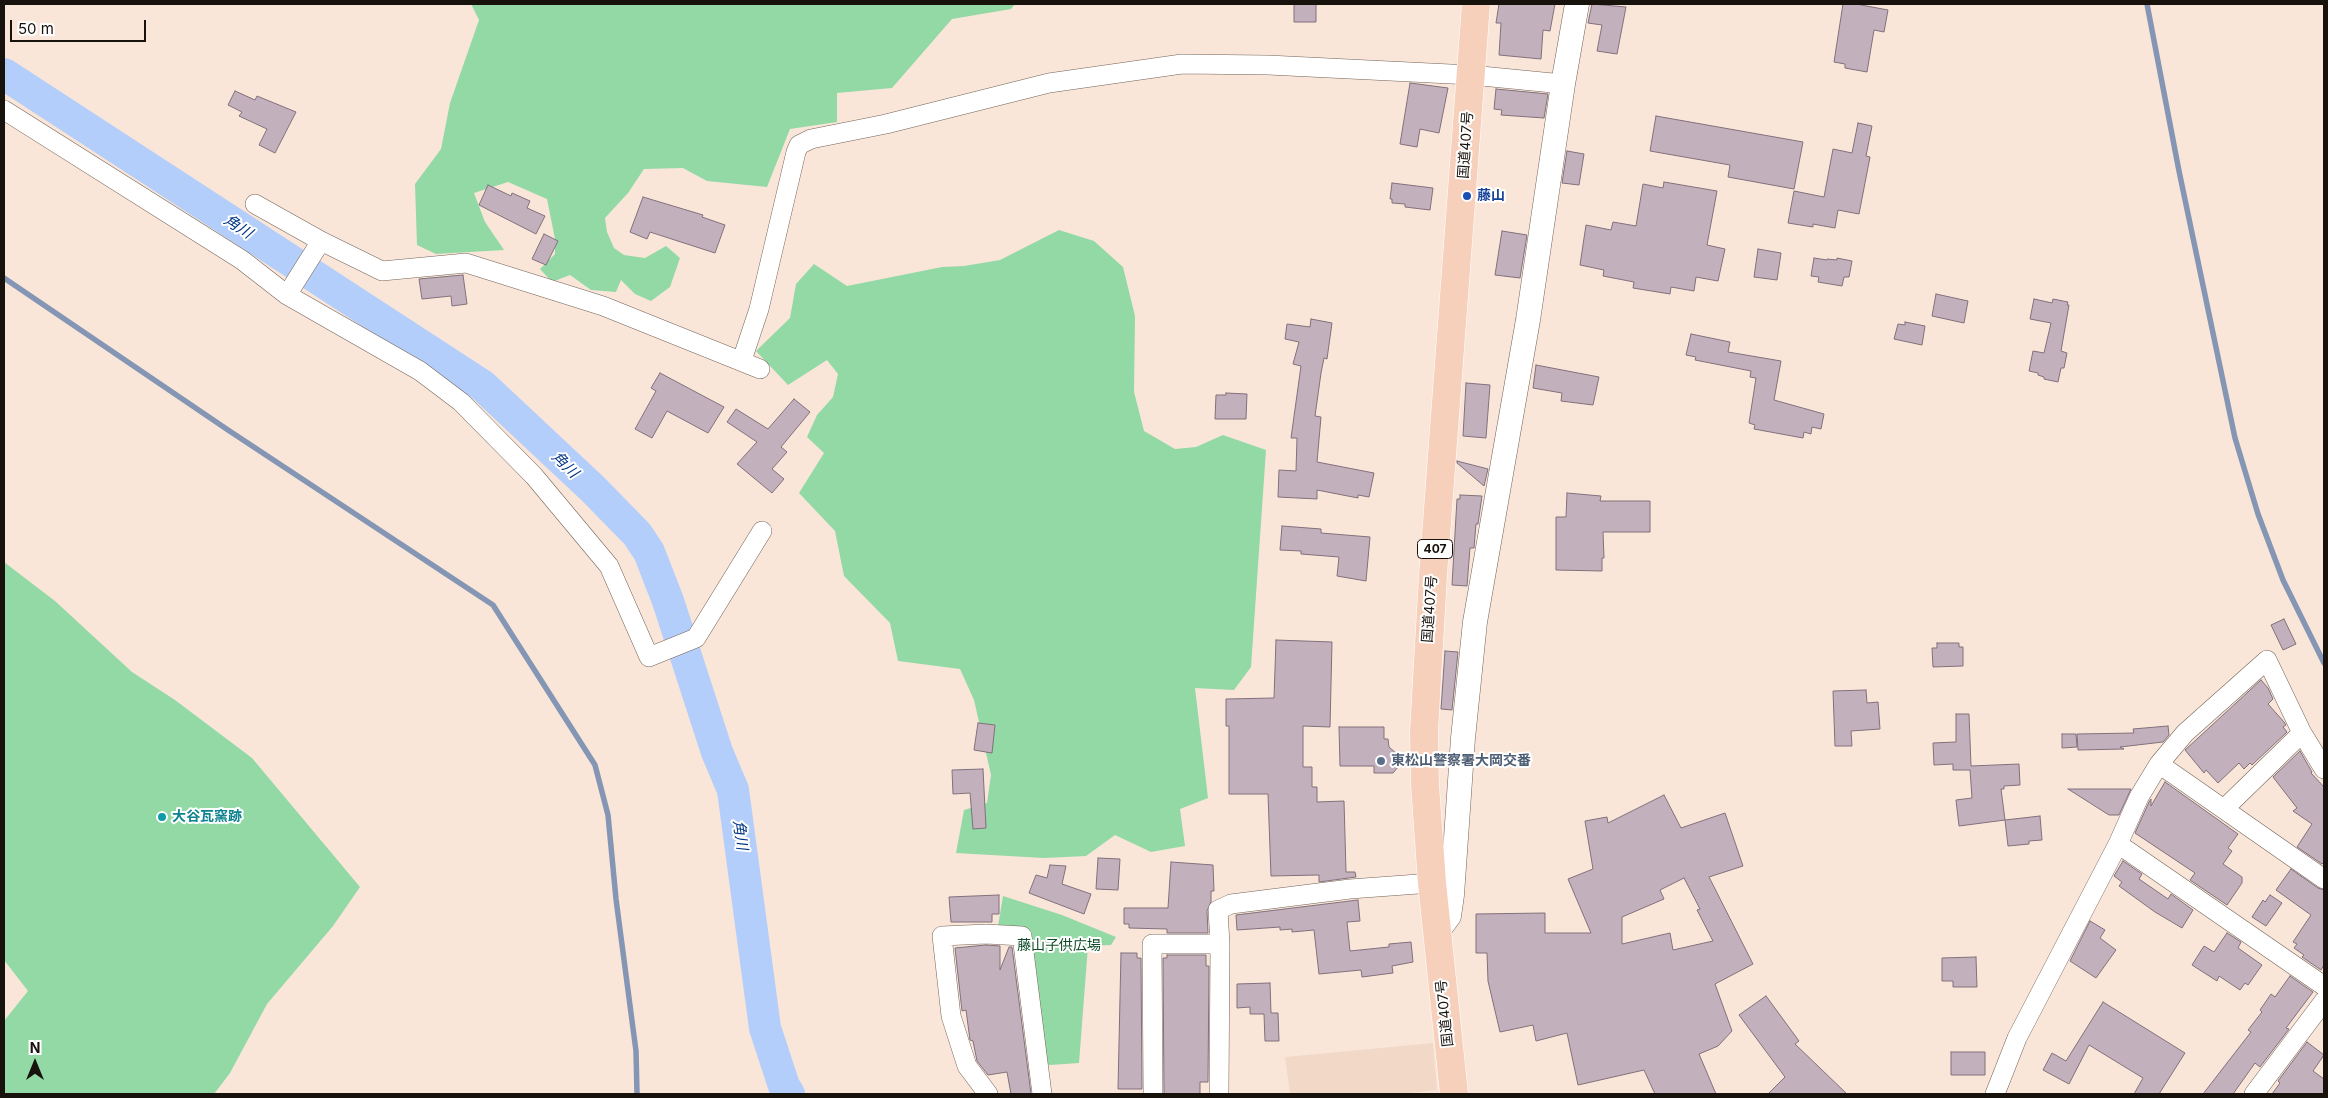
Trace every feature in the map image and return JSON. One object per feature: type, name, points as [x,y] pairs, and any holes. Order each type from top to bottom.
[{"type":"highway","name":"国道407号","points":[[1454,1094],[1432,883],[1425,785],[1426,668],[1476,4]]},
{"type":"street","points":[[1437,932],[1449,916],[1463,738],[1475,622],[1528,320],[1563,84],[1577,4]]},
{"type":"street","points":[[742,360],[759,309],[796,152],[799,145],[811,139],[886,124],[1049,83],[1182,64],[1268,65],[1471,75],[1563,84]]},
{"type":"street","points":[[4,110],[242,260],[287,295],[420,371],[461,402],[534,476],[609,566],[648,657],[696,638],[762,531]]},
{"type":"street","points":[[255,204],[321,241],[382,271],[466,263],[603,306],[742,360],[760,369]]},
{"type":"street","points":[[287,295],[321,241]]},
{"type":"street","points":[[1995,1094],[2017,1038],[2118,844],[2139,798],[2159,764],[2185,733],[2267,660],[2302,733],[2324,769]]},
{"type":"street","points":[[2225,808],[2302,733]]},
{"type":"street","points":[[2159,764],[2225,808],[2324,879]]},
{"type":"street","points":[[2118,844],[2324,986]]},
{"type":"street","points":[[1219,1094],[1220,944],[1218,910],[1230,904],[1350,888],[1432,883]]},
{"type":"street","points":[[988,1094],[966,1066],[951,1016],[942,936],[986,934],[1022,936],[1042,1094]]},
{"type":"street","points":[[1153,1094],[1152,944],[1220,944]]},
{"type":"street","points":[[2254,1094],[2324,1001]]},
{"type":"shaded area","points":[[1433,1043],[1437,1090],[1400,1094],[1290,1094],[1285,1057]]},
{"type":"green space","points":[[471,4],[1015,4],[1011,9],[952,19],[892,88],[837,93],[837,122],[790,129],[767,187],[707,181],[683,168],[644,169],[628,193],[605,218],[607,232],[614,248],[624,255],[645,258],[666,246],[680,258],[670,287],[651,301],[635,294],[621,280],[616,292],[591,290],[570,275],[552,282],[540,269],[555,254],[555,239],[547,199],[508,182],[474,193],[485,222],[504,250],[436,254],[417,245],[415,184],[441,149],[450,103],[479,20]]},
{"type":"green space","points":[[1059,230],[1094,241],[1123,267],[1135,316],[1134,392],[1144,431],[1175,449],[1196,447],[1223,435],[1266,450],[1251,667],[1234,690],[1195,688],[1208,798],[1180,809],[1185,846],[1151,852],[1115,835],[1086,856],[1044,858],[956,853],[964,810],[987,803],[991,775],[974,700],[960,669],[898,661],[890,623],[844,576],[835,531],[799,493],[824,453],[807,437],[817,415],[833,397],[838,374],[827,360],[788,385],[756,351],[790,318],[796,284],[814,264],[847,286],[942,267],[964,266],[1000,260]]},
{"type":"green space","points":[[4,562],[55,601],[132,672],[175,700],[252,758],[360,887],[333,926],[267,1004],[230,1073],[214,1094],[4,1094],[4,1021],[28,991],[4,960]]},
{"type":"green space","name":"藤山子供広場","points":[[1003,896],[1062,915],[1116,937],[1111,945],[1088,946],[1079,1063],[1050,1065],[1044,1063],[1028,932],[998,926]]},
{"type":"building","points":[[1294,4],[1316,4],[1316,22],[1294,22]]},
{"type":"building","points":[[1499,4],[1555,4],[1550,31],[1543,30],[1541,59],[1499,55],[1501,23],[1496,23]]},
{"type":"building","points":[[1592,4],[1626,7],[1617,54],[1597,51],[1602,25],[1588,23]]},
{"type":"building","points":[[1843,4],[1856,4],[1888,10],[1884,32],[1874,30],[1867,72],[1845,68],[1845,64],[1834,62]]},
{"type":"building","points":[[1410,83],[1448,88],[1439,133],[1420,129],[1417,147],[1400,144]]},
{"type":"building","points":[[1496,89],[1548,94],[1544,118],[1501,115],[1502,110],[1494,109]]},
{"type":"building","points":[[235,91],[255,100],[257,96],[296,112],[275,153],[259,145],[267,129],[239,116],[242,112],[228,105]]},
{"type":"building","points":[[1656,116],[1803,142],[1794,189],[1728,177],[1730,165],[1650,151]]},
{"type":"building","points":[[1858,123],[1872,126],[1866,156],[1870,157],[1859,214],[1838,210],[1835,228],[1813,224],[1813,227],[1788,223],[1794,191],[1824,197],[1833,149],[1852,153]]},
{"type":"building","points":[[1567,151],[1584,154],[1579,185],[1562,183]]},
{"type":"building","points":[[1664,182],[1717,191],[1707,245],[1725,249],[1718,281],[1696,277],[1694,291],[1671,287],[1670,294],[1633,288],[1634,282],[1603,276],[1604,270],[1580,265],[1586,225],[1611,230],[1613,222],[1636,226],[1643,184],[1663,188]]},
{"type":"building","points":[[1392,183],[1433,188],[1430,210],[1405,207],[1405,204],[1392,203],[1392,199],[1390,199]]},
{"type":"building","points":[[488,185],[511,196],[512,193],[530,201],[527,208],[545,216],[536,234],[479,205]]},
{"type":"building","points":[[643,197],[703,215],[702,217],[725,225],[715,253],[650,232],[647,239],[630,232]]},
{"type":"building","points":[[1502,231],[1527,235],[1520,278],[1495,275]]},
{"type":"building","points":[[544,234],[558,241],[546,265],[532,259]]},
{"type":"building","points":[[1758,249],[1781,253],[1777,280],[1754,277]]},
{"type":"building","points":[[1814,258],[1837,260],[1837,258],[1852,261],[1849,277],[1844,277],[1842,286],[1818,282],[1819,277],[1811,276]]},
{"type":"building","points":[[463,275],[467,304],[452,306],[451,296],[422,299],[419,279]]},
{"type":"building","points":[[1936,294],[1968,301],[1964,323],[1932,316]]},
{"type":"building","points":[[2034,299],[2052,303],[2053,299],[2068,302],[2067,305],[2069,305],[2061,351],[2067,353],[2064,368],[2061,368],[2058,382],[2044,379],[2038,373],[2029,371],[2033,351],[2044,353],[2051,323],[2030,319]]},
{"type":"building","points":[[1311,319],[1332,323],[1327,359],[1324,358],[1321,373],[1315,416],[1321,417],[1317,462],[1374,473],[1369,497],[1358,495],[1358,498],[1317,490],[1317,499],[1278,497],[1279,470],[1296,471],[1297,438],[1291,438],[1301,366],[1293,364],[1299,342],[1285,339],[1287,324],[1310,327]]},
{"type":"building","points":[[1905,322],[1925,326],[1922,345],[1894,339],[1898,324],[1905,325]]},
{"type":"building","points":[[1691,334],[1730,342],[1728,352],[1781,361],[1774,400],[1824,414],[1821,429],[1812,427],[1811,434],[1804,432],[1803,438],[1754,429],[1755,425],[1749,423],[1756,378],[1750,377],[1751,371],[1695,360],[1696,357],[1686,355]]},
{"type":"building","points":[[1536,365],[1599,377],[1593,405],[1561,401],[1562,393],[1533,388]]},
{"type":"building","points":[[660,373],[724,407],[708,433],[667,411],[652,438],[635,429],[656,391],[651,388]]},
{"type":"building","points":[[1466,383],[1490,385],[1486,438],[1463,436]]},
{"type":"building","points":[[1226,393],[1247,394],[1246,419],[1215,419],[1216,395],[1226,395]]},
{"type":"building","points":[[794,399],[810,412],[781,447],[787,452],[772,469],[784,479],[772,493],[737,464],[757,442],[727,422],[736,409],[768,429]]},
{"type":"building","points":[[1457,461],[1488,469],[1484,486],[1457,463]]},
{"type":"building","points":[[1567,493],[1601,496],[1600,501],[1650,501],[1650,532],[1603,532],[1604,558],[1602,558],[1602,571],[1556,570],[1556,517],[1566,517]]},
{"type":"building","points":[[1460,495],[1482,496],[1478,524],[1476,524],[1474,548],[1470,548],[1467,586],[1452,585],[1457,499],[1460,499]]},
{"type":"building","points":[[1282,526],[1321,529],[1321,533],[1370,537],[1366,581],[1337,576],[1339,557],[1280,550]]},
{"type":"building","points":[[2284,619],[2296,644],[2283,650],[2271,625]]},
{"type":"building","points":[[1276,640],[1332,642],[1330,727],[1303,726],[1303,767],[1312,767],[1312,787],[1317,787],[1317,802],[1344,801],[1346,872],[1355,872],[1356,877],[1319,882],[1319,875],[1271,876],[1268,794],[1229,794],[1229,726],[1226,726],[1226,699],[1274,698]]},
{"type":"building","points":[[1937,643],[1959,643],[1959,647],[1963,647],[1963,666],[1933,667],[1932,648],[1937,648]]},
{"type":"building","points":[[1445,651],[1458,652],[1452,710],[1441,709]]},
{"type":"building","points":[[2261,680],[2268,688],[2273,699],[2268,704],[2284,722],[2286,725],[2283,727],[2287,732],[2252,765],[2250,763],[2244,769],[2239,763],[2218,783],[2206,770],[2204,773],[2185,750]]},
{"type":"building","points":[[1866,690],[1867,703],[1878,702],[1880,729],[1851,731],[1852,746],[1835,746],[1833,691]]},
{"type":"building","points":[[1956,714],[1969,714],[1971,766],[2019,764],[2020,785],[2004,786],[2004,789],[2001,789],[2005,820],[1959,826],[1956,800],[1972,798],[1970,770],[1953,770],[1953,764],[1934,765],[1933,743],[1956,742]]},
{"type":"building","points":[[978,723],[995,725],[992,753],[974,750]]},
{"type":"building","points":[[2168,726],[2169,735],[2163,742],[2120,747],[2124,749],[2078,750],[2077,734],[2134,733],[2133,729]]},
{"type":"building","points":[[1339,727],[1384,727],[1384,739],[1388,739],[1389,747],[1397,754],[1398,767],[1393,773],[1374,773],[1374,766],[1340,766]]},
{"type":"building","points":[[2062,734],[2076,734],[2077,747],[2062,748]]},
{"type":"building","points":[[2300,751],[2311,773],[2324,787],[2324,862],[2322,864],[2297,847],[2312,824],[2293,811],[2297,808],[2273,777]]},
{"type":"building","points":[[983,769],[986,828],[973,829],[970,793],[953,794],[952,770]]},
{"type":"building","points":[[2165,782],[2238,834],[2228,848],[2232,851],[2223,864],[2242,877],[2242,883],[2227,905],[2190,880],[2195,873],[2135,833],[2149,802],[2151,799],[2151,806]]},
{"type":"building","points":[[2068,789],[2131,789],[2119,815],[2109,815]]},
{"type":"building","points":[[1664,795],[1681,828],[1725,813],[1743,866],[1709,877],[1753,964],[1715,984],[1732,1031],[1718,1046],[1699,1054],[1716,1094],[1655,1094],[1644,1070],[1578,1085],[1567,1033],[1536,1041],[1533,1025],[1500,1032],[1488,981],[1487,953],[1476,953],[1476,914],[1545,913],[1545,933],[1591,933],[1568,879],[1593,869],[1585,821],[1607,817],[1608,823]],"holes":[[[1684,878],[1700,909],[1697,910],[1713,941],[1673,950],[1670,933],[1622,944],[1622,917],[1664,899],[1660,890]]]},
{"type":"building","points":[[2040,816],[2042,840],[2029,841],[2029,844],[2008,846],[2005,820]]},
{"type":"building","points":[[1098,858],[1120,859],[1118,890],[1096,889]]},
{"type":"building","points":[[2123,861],[2142,874],[2139,879],[2168,899],[2171,894],[2193,910],[2182,928],[2155,912],[2119,886],[2122,882],[2114,876]]},
{"type":"building","points":[[1171,862],[1213,865],[1214,891],[1211,891],[1211,902],[1207,911],[1208,933],[1167,933],[1167,929],[1129,928],[1129,924],[1124,924],[1124,908],[1168,908]]},
{"type":"building","points":[[1050,865],[1066,866],[1062,884],[1091,894],[1084,914],[1029,893],[1036,875],[1047,878]]},
{"type":"building","points":[[2291,869],[2318,888],[2324,890],[2324,965],[2321,970],[2302,957],[2304,955],[2294,948],[2297,944],[2293,942],[2311,915],[2276,890]]},
{"type":"building","points":[[999,895],[999,914],[992,914],[992,922],[951,922],[949,897]]},
{"type":"building","points":[[2270,895],[2282,903],[2266,926],[2252,917],[2263,900],[2265,902]]},
{"type":"building","points":[[1358,900],[1360,921],[1347,922],[1350,951],[1389,947],[1389,944],[1411,942],[1413,962],[1392,966],[1393,973],[1362,977],[1361,970],[1319,974],[1314,930],[1292,932],[1292,929],[1280,930],[1280,927],[1237,930],[1236,915]]},
{"type":"building","points":[[2090,921],[2105,930],[2100,938],[2116,950],[2096,978],[2070,961]]},
{"type":"building","points":[[2227,933],[2241,942],[2238,948],[2262,965],[2248,985],[2245,983],[2240,990],[2219,976],[2217,981],[2192,965],[2204,946],[2214,952]]},
{"type":"building","points":[[986,945],[1000,946],[1000,970],[1009,947],[1012,947],[1031,1094],[1011,1094],[1007,1072],[988,1075],[977,1061],[973,1041],[970,1040],[966,1010],[962,1011],[955,948]]},
{"type":"building","points":[[1121,953],[1137,953],[1137,958],[1141,958],[1142,1089],[1118,1089]]},
{"type":"building","points":[[1167,955],[1206,955],[1206,966],[1209,966],[1208,1082],[1200,1082],[1200,1094],[1164,1094],[1163,958],[1167,958]]},
{"type":"building","points":[[1976,957],[1977,987],[1953,987],[1953,981],[1942,981],[1942,958]]},
{"type":"building","points":[[2290,976],[2313,992],[2286,1028],[2289,1029],[2260,1067],[2255,1063],[2233,1094],[2203,1094],[2251,1032],[2248,1030],[2262,1012],[2260,1010],[2271,994],[2275,997]]},
{"type":"building","points":[[1270,983],[1271,1013],[1278,1013],[1279,1041],[1265,1041],[1264,1014],[1250,1014],[1250,1007],[1237,1008],[1237,984]]},
{"type":"building","points":[[1766,996],[1799,1041],[1795,1044],[1847,1094],[1768,1094],[1785,1077],[1739,1015]]},
{"type":"building","points":[[2103,1002],[2185,1053],[2159,1094],[2134,1094],[2143,1078],[2089,1045],[2069,1084],[2043,1070],[2052,1053],[2066,1061]]},
{"type":"building","points":[[2307,1042],[2324,1055],[2313,1071],[2324,1079],[2324,1094],[2272,1094],[2280,1083],[2278,1081]]},
{"type":"building","points":[[1951,1052],[1985,1052],[1985,1075],[1951,1075]]},
{"type":"waterway","points":[[2147,4],[2179,171],[2235,438],[2258,514],[2283,580],[2324,663]]},
{"type":"waterway","name":"角川","points":[[4,74],[483,386],[593,489],[637,534],[649,552],[668,601],[717,752],[733,790],[765,1028],[784,1086],[789,1094]]},
{"type":"waterway","points":[[4,278],[228,430],[493,605],[595,765],[608,815],[616,899],[636,1051],[637,1094]]},
{"type":"place","name":"藤山","points":[[1467,196]]},
{"type":"place","name":"東松山警察署大岡交番","points":[[1381,761]]},
{"type":"place","name":"大谷瓦窯跡","points":[[162,817]]}]
